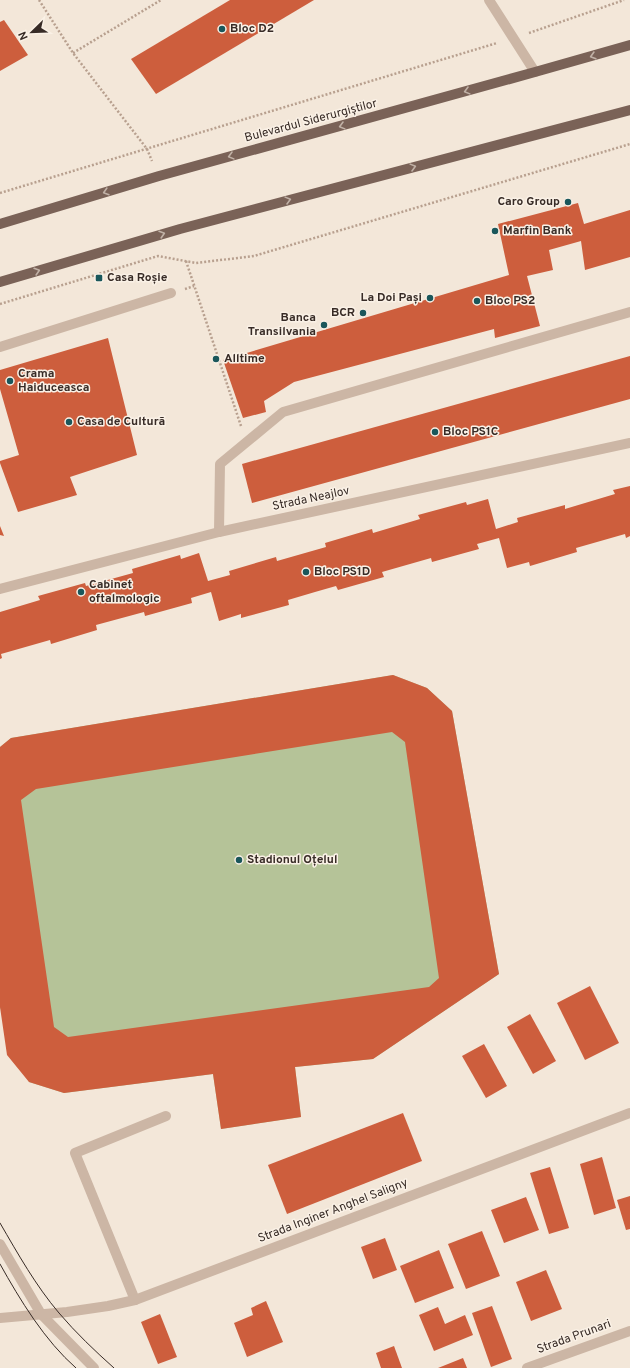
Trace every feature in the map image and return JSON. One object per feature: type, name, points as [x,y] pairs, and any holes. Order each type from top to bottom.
[{"type":"main road","name":"Bulevardul Siderurgiștilor","points":[[0,224],[159,176],[630,45]]},
{"type":"main road","points":[[0,282],[180,229],[630,110]]},
{"type":"street","points":[[489,0],[535,72]]},
{"type":"street","points":[[0,347],[171,293]]},
{"type":"street","points":[[219,532],[220,464],[283,412],[630,312]]},
{"type":"street","name":"Strada Neajlov","points":[[0,589],[219,532],[630,443]]},
{"type":"street","name":"Strada Inginer Anghel Saligny","points":[[0,1318],[67,1312],[108,1306],[135,1300],[630,1113]]},
{"type":"street","points":[[135,1300],[75,1153],[166,1116]]},
{"type":"street","points":[[0,1244],[41,1314],[94,1368]]},
{"type":"street","name":"Strada Prunari","points":[[527,1368],[630,1331]]},
{"type":"path","points":[[39,0],[73,53],[147,150],[159,176]]},
{"type":"path","points":[[73,53],[161,0]]},
{"type":"path","points":[[0,193],[147,150],[513,38],[624,0]]},
{"type":"path","points":[[0,304],[158,256],[196,263],[254,256],[630,144]]},
{"type":"path","points":[[186,261],[246,442]]},
{"type":"green space","name":"Stadionul Oțelul","points":[[393,675],[427,688],[452,711],[499,974],[373,1059],[295,1067],[301,1117],[221,1129],[213,1074],[64,1093],[29,1082],[0,1007],[0,747],[11,738]]},
{"type":"building","name":"Bloc D2","points":[[230,0],[314,0],[156,94],[131,59]]},
{"type":"building","points":[[4,20],[28,55],[0,71],[0,22]]},
{"type":"building","name":"Bloc PS2","points":[[578,203],[584,224],[630,210],[630,257],[585,270],[581,241],[549,250],[553,270],[527,276],[540,326],[495,338],[494,329],[294,382],[264,401],[266,412],[243,418],[223,360],[509,275],[498,224]]},
{"type":"building","name":"Casa de Cultură","points":[[108,338],[137,455],[70,477],[77,495],[18,512],[0,463],[0,461],[19,455],[0,389],[0,370]]},
{"type":"building","name":"Bloc PS1C","points":[[630,356],[630,399],[252,503],[242,464]]},
{"type":"building","name":"Bloc PS1D","points":[[630,486],[630,536],[626,538],[625,534],[576,548],[577,552],[530,566],[529,562],[507,568],[499,538],[477,544],[479,549],[432,562],[431,558],[382,572],[384,577],[338,590],[336,586],[315,592],[288,600],[289,605],[241,618],[241,614],[219,621],[211,592],[191,598],[192,603],[145,616],[144,612],[96,625],[97,630],[51,644],[50,640],[1,654],[2,658],[0,659],[0,612],[40,600],[38,596],[85,583],[86,586],[133,573],[132,569],[180,555],[181,559],[199,553],[208,581],[230,575],[229,571],[276,557],[277,561],[326,547],[325,543],[372,529],[373,533],[420,519],[418,515],[466,502],[467,505],[488,499],[496,529],[518,522],[517,518],[565,505],[565,509],[615,494],[613,490]]},
{"type":"building","points":[[0,526],[4,536],[0,535]]},
{"type":"building","points":[[393,675],[427,688],[452,711],[499,974],[373,1059],[295,1067],[301,1117],[221,1129],[213,1074],[64,1093],[29,1082],[7,1055],[0,1007],[0,747],[11,738]],"holes":[[[392,732],[405,742],[439,978],[429,987],[68,1037],[54,1027],[21,800],[36,789]]]},
{"type":"building","points":[[590,986],[619,1043],[585,1060],[557,1003]]},
{"type":"building","points":[[530,1014],[556,1061],[533,1074],[507,1027]]},
{"type":"building","points":[[484,1044],[507,1086],[486,1098],[462,1056]]},
{"type":"building","points":[[403,1113],[422,1161],[287,1214],[268,1165]]},
{"type":"building","points":[[602,1157],[616,1208],[594,1215],[580,1164]]},
{"type":"building","points":[[550,1167],[569,1228],[549,1234],[530,1173]]},
{"type":"building","points":[[630,1196],[630,1229],[626,1230],[617,1200]]},
{"type":"building","points":[[526,1197],[539,1230],[504,1243],[491,1210]]},
{"type":"building","points":[[482,1231],[500,1276],[466,1289],[448,1244]]},
{"type":"building","points":[[385,1238],[397,1270],[373,1279],[361,1247]]},
{"type":"building","points":[[439,1250],[454,1288],[415,1303],[400,1266]]},
{"type":"building","points":[[546,1270],[562,1309],[531,1321],[516,1282]]},
{"type":"building","points":[[266,1301],[283,1342],[247,1357],[234,1323],[253,1315],[251,1308]]},
{"type":"building","points":[[492,1306],[512,1359],[491,1367],[472,1313]]},
{"type":"building","points":[[438,1307],[445,1324],[465,1315],[473,1335],[434,1351],[419,1315]]},
{"type":"building","points":[[160,1314],[177,1357],[158,1364],[141,1322]]},
{"type":"building","points":[[394,1346],[402,1368],[381,1368],[376,1353]]},
{"type":"building","points":[[463,1358],[467,1368],[438,1368]]},
{"type":"tram line","points":[[0,1223],[28,1270],[51,1303],[79,1335],[114,1368]]},
{"type":"tram line","points":[[0,1264],[16,1292],[44,1333],[76,1368]]},
{"type":"place","name":"Bloc D2","points":[[222,29]]},
{"type":"place","name":"Caro Group","points":[[568,202]]},
{"type":"place","name":"Marfin Bank","points":[[495,231]]},
{"type":"place","name":"Casa Roșie","points":[[99,278]]},
{"type":"place","name":"La Doi Pași","points":[[430,298]]},
{"type":"place","name":"Bloc PS2","points":[[477,301]]},
{"type":"place","name":"BCR","points":[[363,313]]},
{"type":"place","name":"Banca Transilvania","points":[[324,325]]},
{"type":"place","name":"Alltime","points":[[216,359]]},
{"type":"place","name":"Crama Haiduceasca","points":[[10,381]]},
{"type":"place","name":"Casa de Cultură","points":[[69,422]]},
{"type":"place","name":"Bloc PS1C","points":[[435,432]]},
{"type":"place","name":"Bloc PS1D","points":[[306,572]]},
{"type":"place","name":"Cabinet oftalmologic","points":[[81,592]]},
{"type":"place","name":"Stadionul Oțelul","points":[[239,860]]}]
